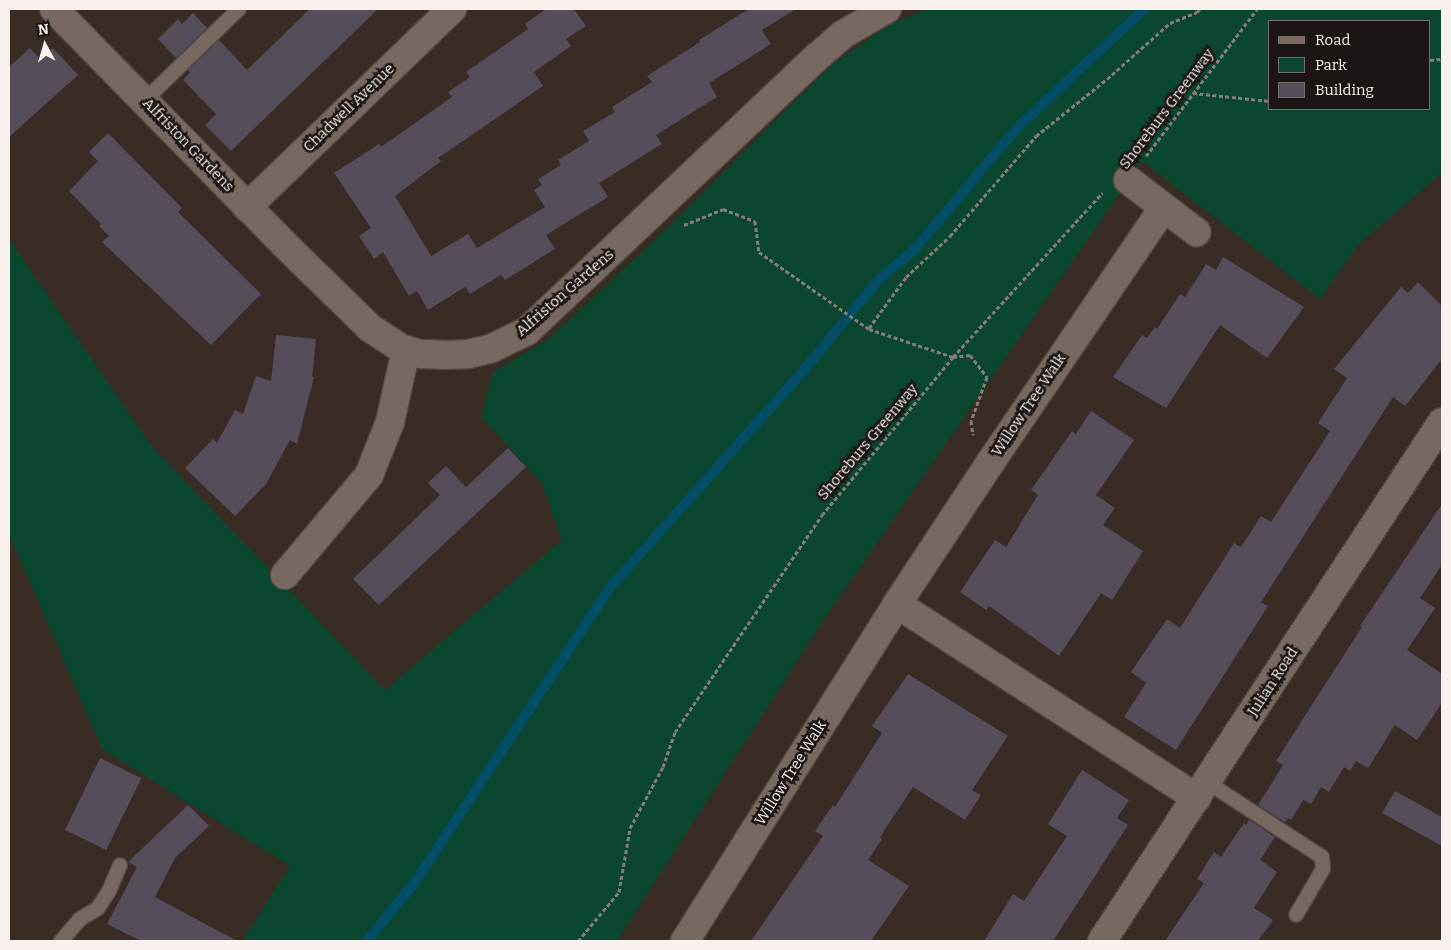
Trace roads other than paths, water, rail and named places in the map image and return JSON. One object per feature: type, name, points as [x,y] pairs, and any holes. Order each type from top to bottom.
[{"type":"street","name":"Alfriston Gardens","points":[[54,9],[247,206],[370,328],[386,340],[406,350],[421,354],[468,354],[490,349],[527,331],[842,34],[886,9]]},
{"type":"street","name":"Chadwell Avenue","points":[[247,206],[452,9]]},
{"type":"street","points":[[1128,180],[1196,232]]},
{"type":"street","name":"Willow Tree Walk","points":[[685,941],[897,604],[1163,208]]},
{"type":"street","points":[[286,575],[368,476],[390,422],[406,350]]},
{"type":"street","name":"Julian Road","points":[[1102,941],[1442,422]]},
{"type":"street","points":[[897,604],[1202,790]]},
{"type":"lane","points":[[145,100],[238,9]]},
{"type":"lane","points":[[1202,790],[1322,856],[1324,869],[1296,914]]},
{"type":"lane","points":[[61,941],[80,919],[98,908],[109,891],[120,865]]},
{"type":"waterway","points":[[367,941],[415,882],[608,590],[803,371],[879,279],[915,249],[1017,128],[1144,9]]}]
